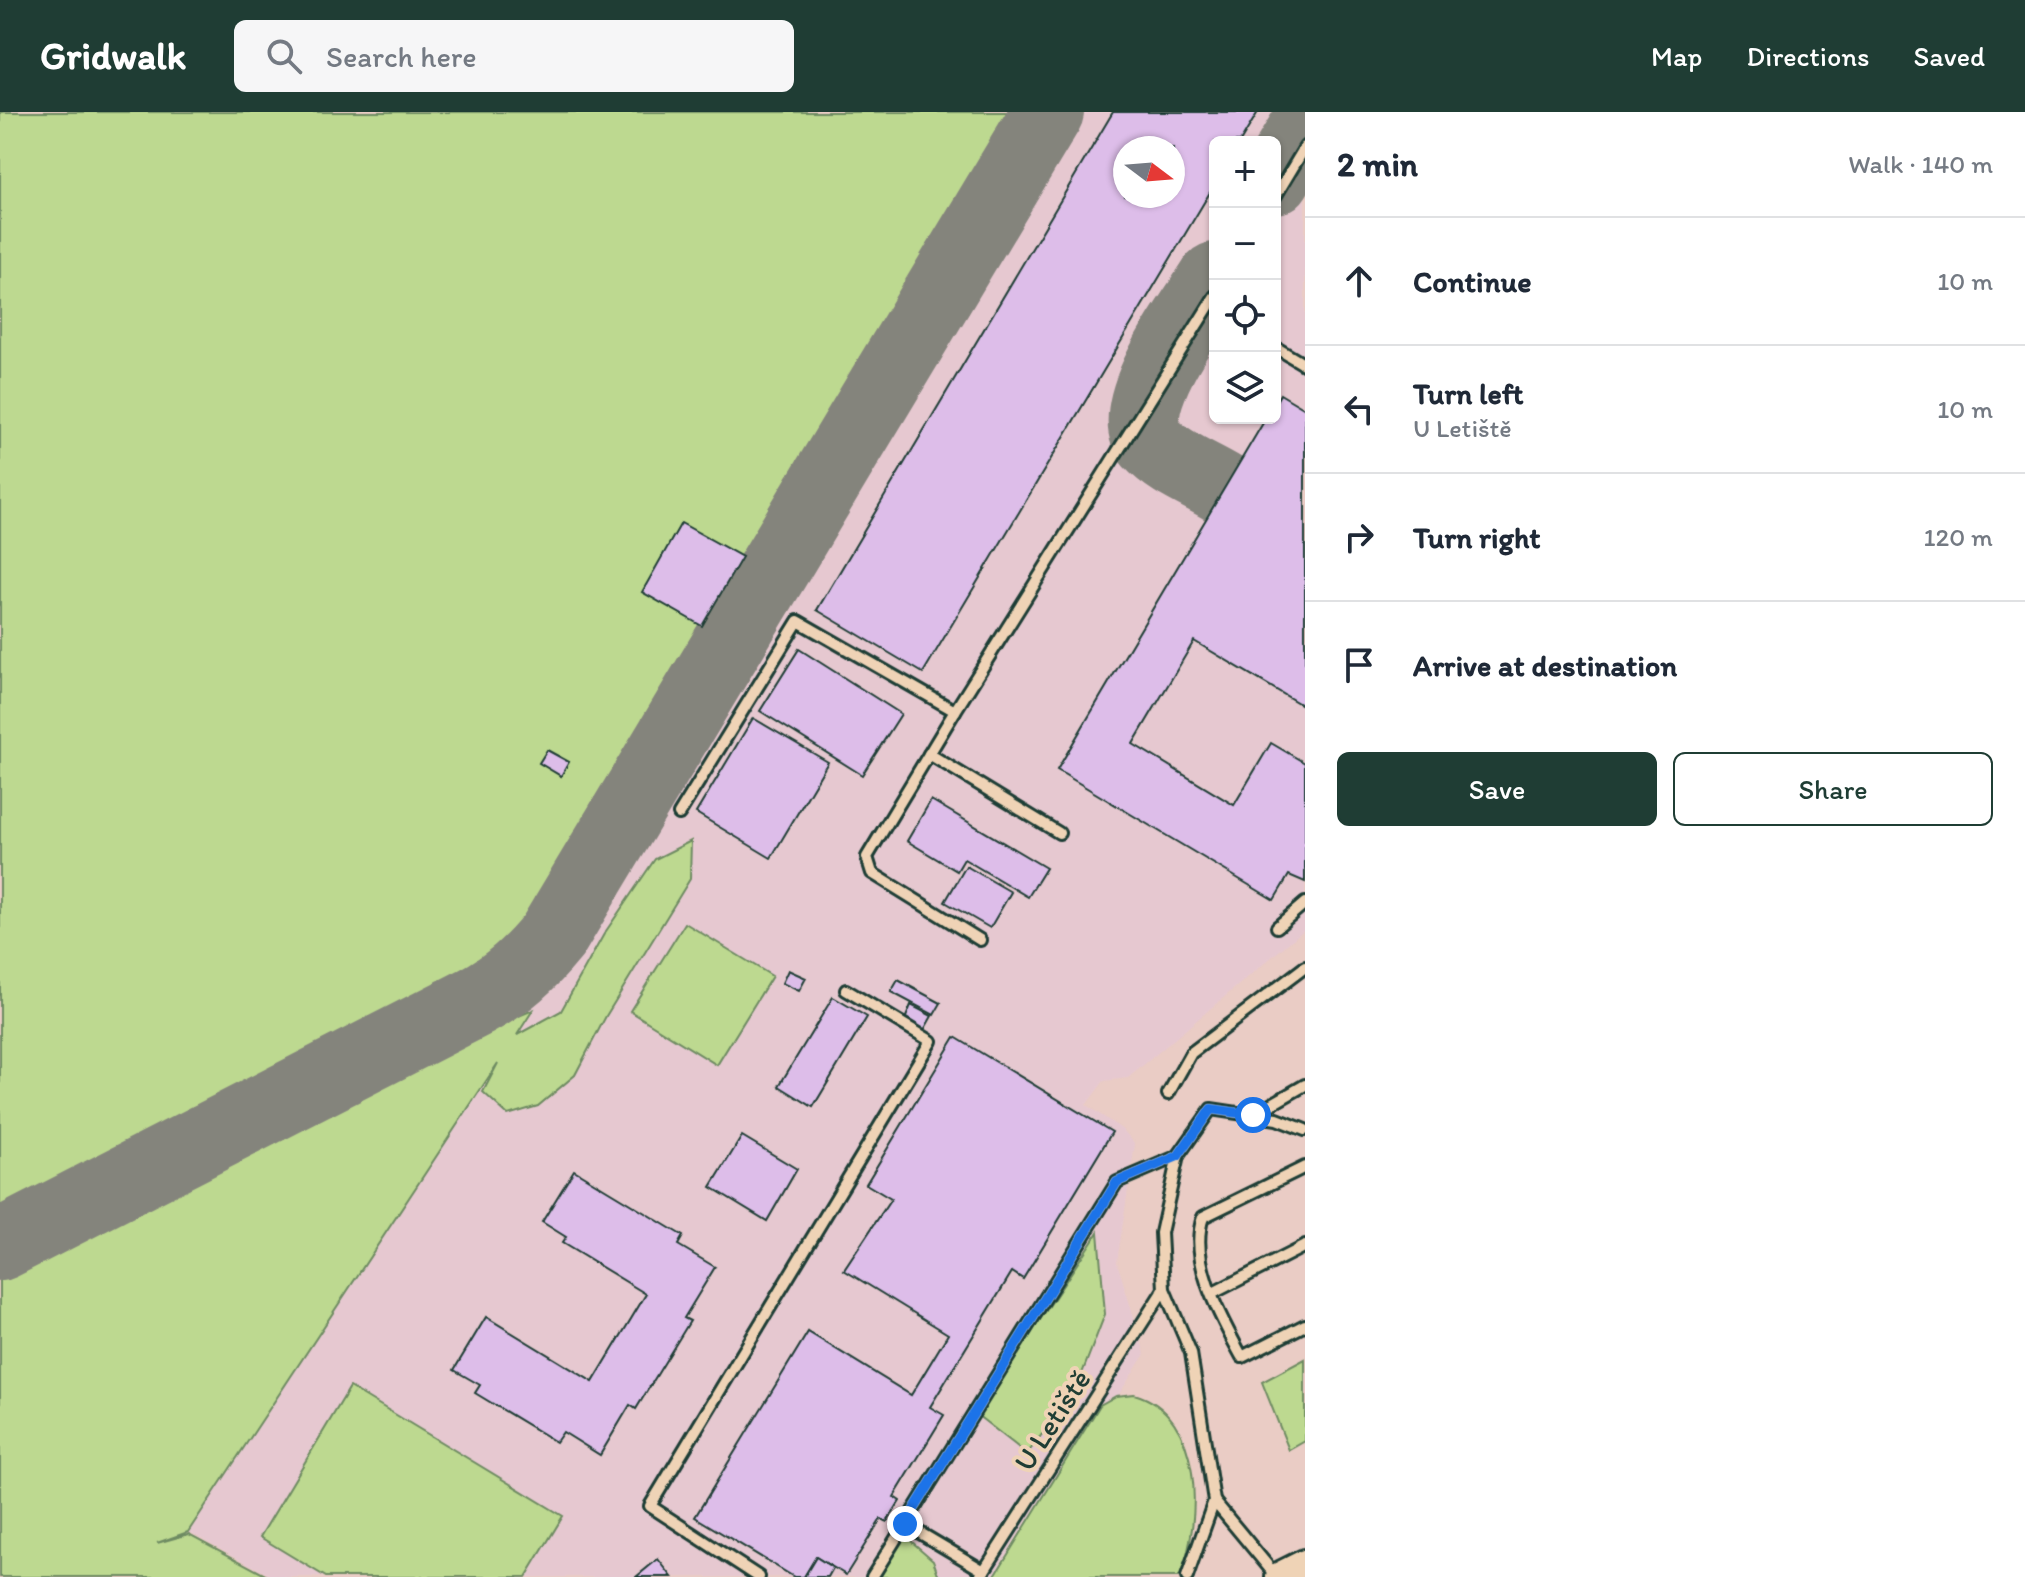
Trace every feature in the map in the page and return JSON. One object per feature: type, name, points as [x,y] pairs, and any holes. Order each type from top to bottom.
[{"type":"main road","points":[[1278,1577],[1305,1565]]},
{"type":"lane","points":[[1281,187],[1305,147]]},
{"type":"lane","points":[[980,940],[872,873],[867,857],[955,711],[1209,315]]},
{"type":"lane","points":[[1281,351],[1305,365]]},
{"type":"lane","points":[[679,814],[798,621],[955,711]]},
{"type":"lane","points":[[929,754],[1059,833]]},
{"type":"lane","points":[[1277,927],[1305,903]]},
{"type":"lane","points":[[1168,1094],[1191,1053],[1305,967]]},
{"type":"lane","points":[[759,1577],[650,1506],[931,1041],[846,990]]},
{"type":"lane","points":[[1253,1115],[1305,1085]]},
{"type":"lane","points":[[1187,1577],[1214,1501],[1191,1353],[1164,1289],[1161,1233],[1178,1156],[1211,1109],[1253,1115],[1305,1130]]},
{"type":"lane","points":[[872,1577],[1117,1182],[1178,1156]]},
{"type":"lane","points":[[1305,1167],[1203,1217],[1196,1237],[1213,1293],[1242,1357],[1305,1325]]},
{"type":"lane","points":[[1213,1293],[1305,1246]]},
{"type":"lane","name":"U Letiště","points":[[982,1574],[1164,1289]]},
{"type":"lane","points":[[1214,1501],[1278,1577]]},
{"type":"lane","points":[[905,1524],[982,1574]]},
{"type":"shaded area","points":[[0,112],[1305,112],[1305,929],[1128,1078],[1104,1081],[1086,1105],[1123,1130],[1135,1144],[1117,1262],[1145,1354],[1001,1577],[273,1577],[189,1532],[84,1567],[0,1530]]},
{"type":"green space","points":[[0,112],[1010,112],[516,936],[493,956],[447,982],[0,1211]]},
{"type":"green space","points":[[691,841],[690,879],[606,1016],[575,1075],[538,1106],[508,1115],[483,1092],[498,1063],[188,1532],[157,1543],[189,1534],[269,1577],[0,1577],[0,1279],[475,1034],[533,1010],[517,1035],[561,1011],[604,934],[655,859]]},
{"type":"green space","points":[[685,923],[772,976],[717,1065],[630,1011]]},
{"type":"green space","points":[[1098,1232],[1105,1314],[1076,1389],[1027,1454],[977,1415]]},
{"type":"green space","points":[[1305,1359],[1305,1441],[1289,1450],[1262,1382]]},
{"type":"green space","points":[[350,1387],[563,1516],[526,1577],[326,1577],[260,1537]]},
{"type":"green space","points":[[1134,1394],[1157,1405],[1174,1423],[1186,1446],[1194,1500],[1192,1528],[1180,1577],[994,1577],[1100,1405],[1116,1396]]},
{"type":"green space","points":[[904,1535],[933,1560],[939,1577],[877,1577]]},
{"type":"building","points":[[1113,112],[1258,112],[1244,136],[1209,136],[1209,194],[923,673],[817,610]]},
{"type":"building","points":[[1281,395],[1305,409],[1305,707],[1194,641],[1133,744],[1234,805],[1271,743],[1305,763],[1305,882],[1289,875],[1274,900],[1057,770],[1262,424],[1281,424]]},
{"type":"building","points":[[681,523],[742,557],[702,626],[642,592]]},
{"type":"building","points":[[799,649],[901,714],[862,775],[760,711]]},
{"type":"building","points":[[753,718],[828,762],[771,858],[696,813]]},
{"type":"building","points":[[547,750],[569,762],[561,776],[539,763]]},
{"type":"building","points":[[931,800],[1046,868],[1028,897],[964,859],[957,871],[907,841]]},
{"type":"building","points":[[966,866],[1011,892],[990,928],[945,902]]},
{"type":"building","points":[[788,970],[806,978],[799,991],[782,983]]},
{"type":"building","points":[[898,980],[941,1003],[934,1015],[891,992]]},
{"type":"building","points":[[833,997],[867,1017],[813,1107],[779,1086]]},
{"type":"building","points":[[911,1005],[932,1016],[923,1032],[904,1022]]},
{"type":"building","points":[[955,1037],[1112,1132],[1023,1279],[1012,1272],[930,1407],[944,1415],[894,1497],[900,1501],[887,1522],[881,1519],[846,1575],[816,1557],[804,1577],[794,1577],[695,1517],[808,1332],[911,1395],[948,1334],[844,1270],[891,1199],[866,1184]]},
{"type":"building","points":[[742,1136],[797,1169],[767,1221],[711,1187]]},
{"type":"building","points":[[574,1170],[683,1236],[678,1245],[715,1267],[684,1318],[690,1321],[636,1409],[630,1405],[600,1455],[563,1432],[556,1442],[475,1393],[480,1385],[454,1370],[486,1317],[593,1382],[646,1294],[562,1243],[566,1237],[542,1222]]},
{"type":"building","points":[[816,1557],[833,1568],[828,1577],[804,1577]]},
{"type":"building","points":[[658,1559],[672,1577],[636,1577]]},
{"type":"taxiway","points":[[0,1245],[477,1001],[509,980],[536,956],[553,936],[1048,112]]},
{"type":"taxiway","points":[[1281,168],[1305,128]]},
{"type":"taxiway","points":[[1214,280],[1178,335],[1152,384],[1145,407],[1144,427],[1158,450],[1224,489]]},
{"type":"route","points":[[905,1524],[1117,1182],[1178,1156],[1211,1109],[1253,1115]]}]
